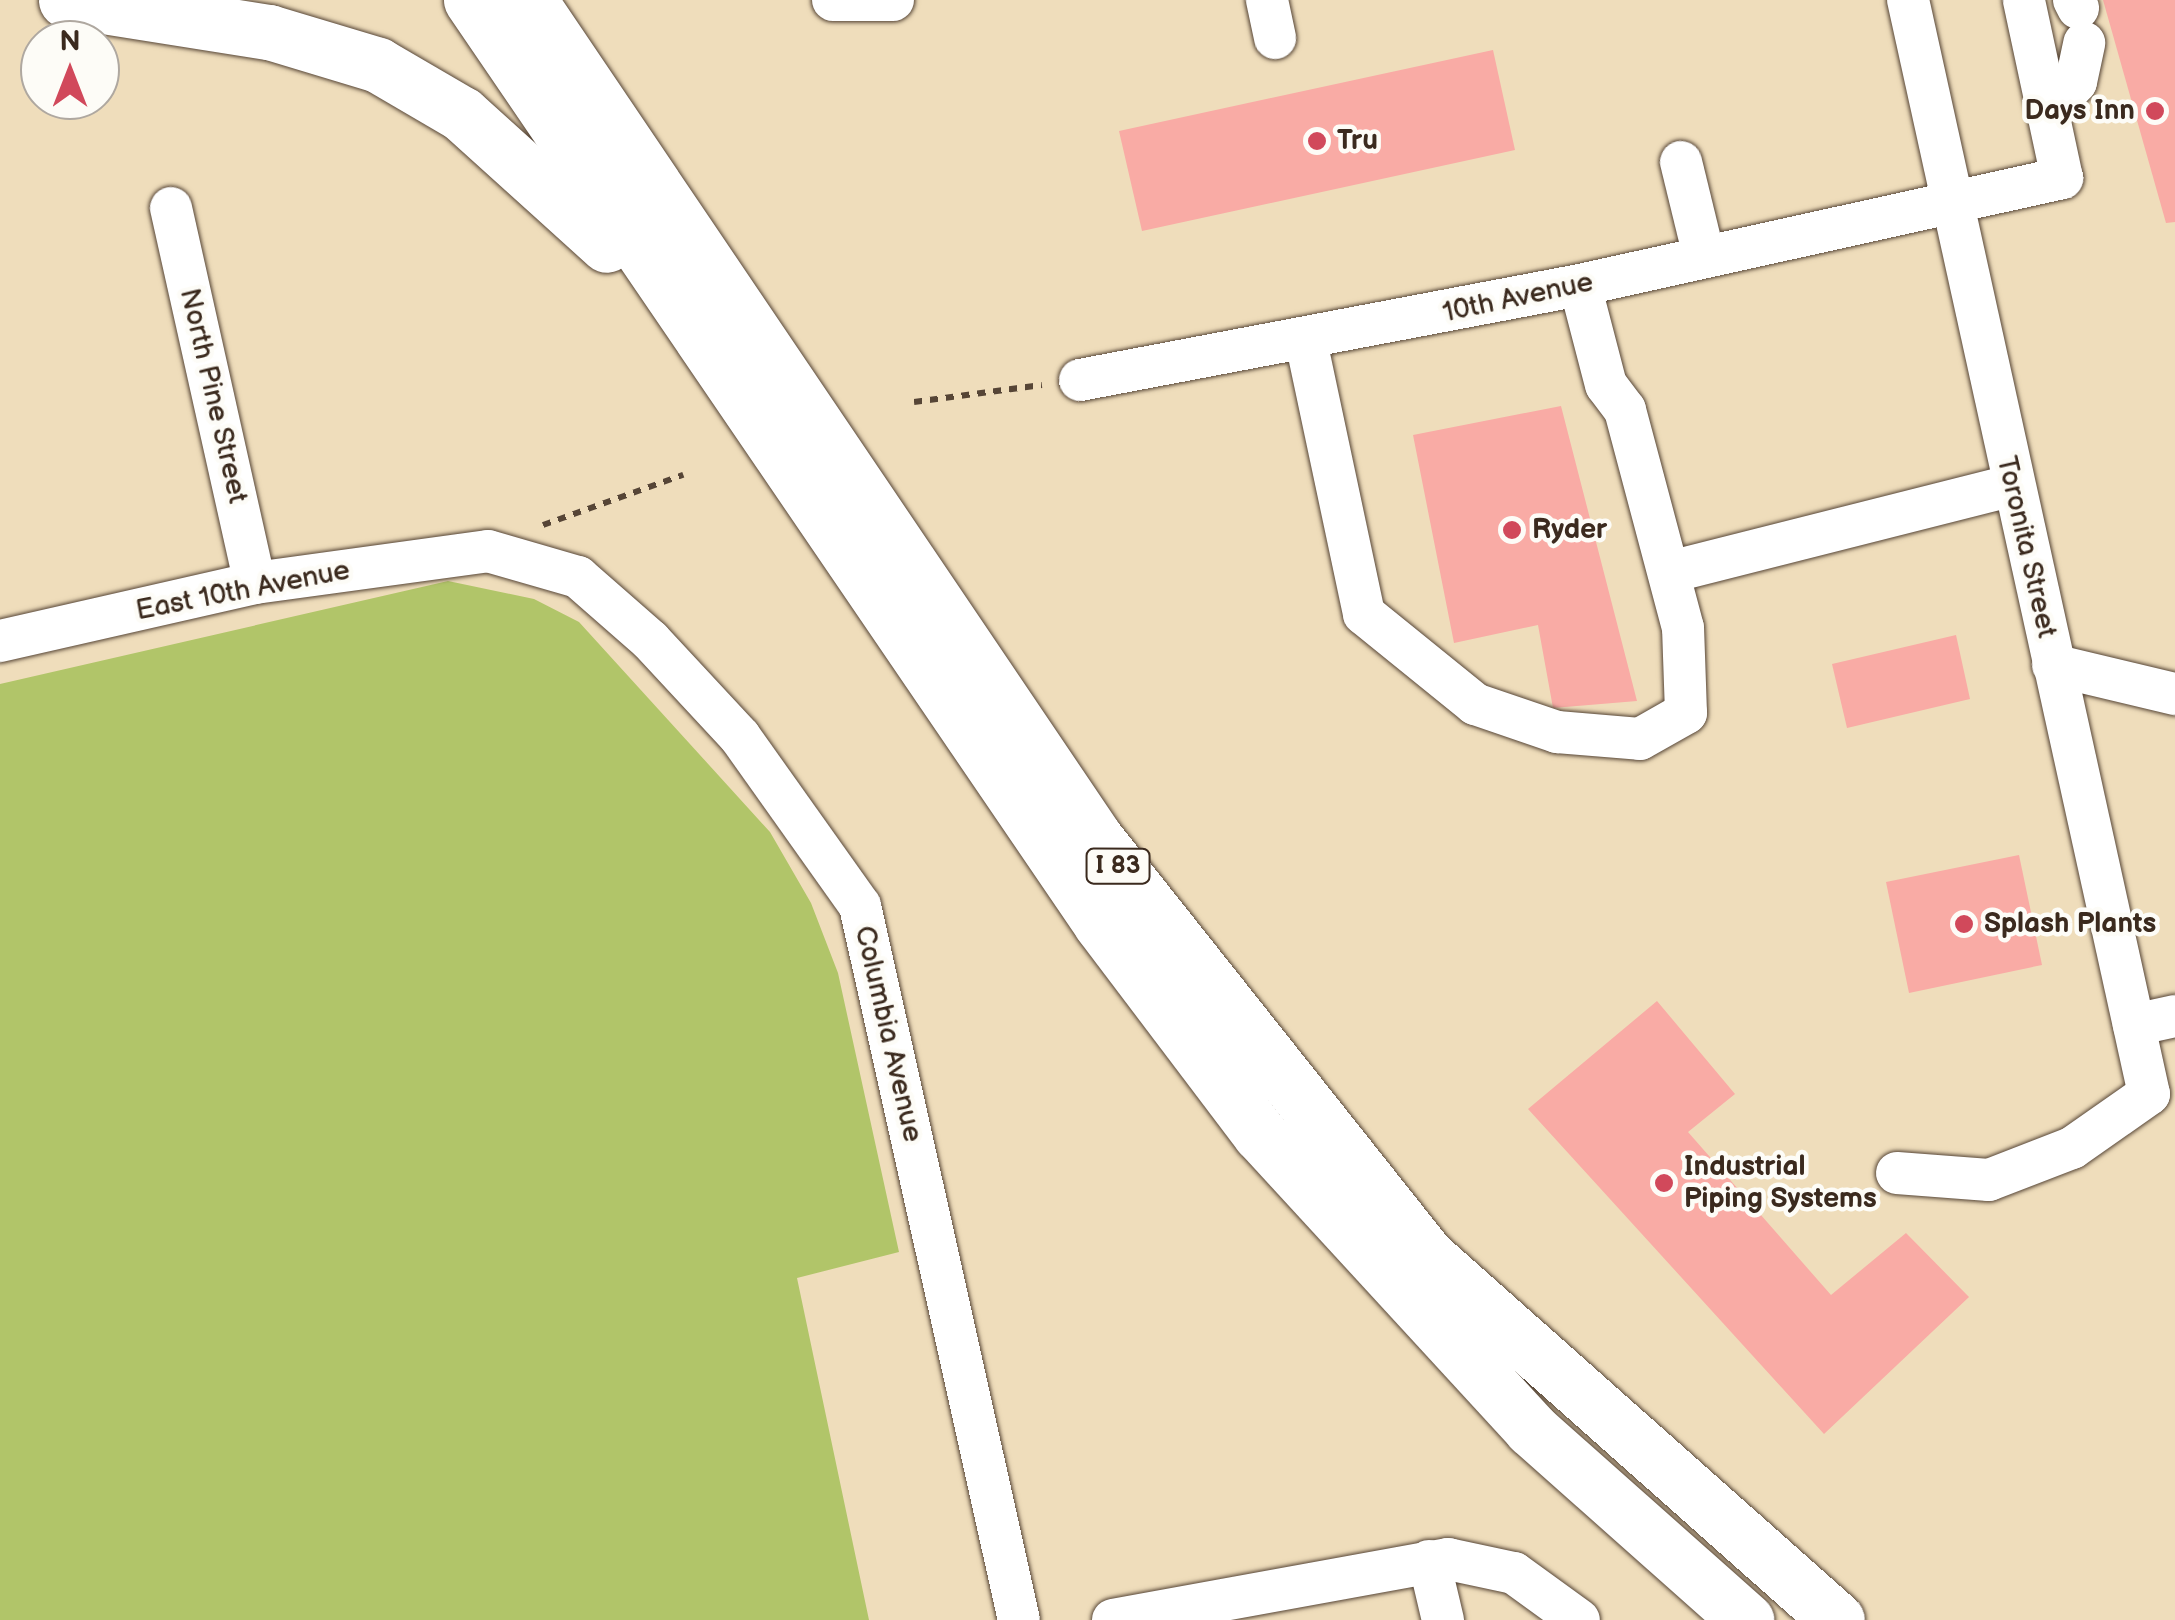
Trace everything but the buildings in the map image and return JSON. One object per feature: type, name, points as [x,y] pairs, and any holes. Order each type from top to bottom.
[{"type":"highway","points":[[66,0],[270,32],[378,65],[462,114],[694,331]]},
{"type":"highway","name":"I 83","points":[[471,0],[1101,924],[1260,1134],[1531,1429],[1746,1620]]},
{"type":"highway","name":"I 83","points":[[529,0],[1096,838],[1427,1256],[1837,1620]]},
{"type":"highway","points":[[578,0],[670,206]]},
{"type":"street","points":[[833,0],[893,0]]},
{"type":"street","name":"Toronita Street","points":[[1897,1173],[1989,1180],[2072,1148],[2149,1094],[2010,486],[1908,0]]},
{"type":"street","points":[[2024,0],[2048,112]]},
{"type":"street","points":[[2048,112],[2076,82],[2078,17]]},
{"type":"street","name":"10th Avenue","points":[[1080,380],[1306,341],[1580,286],[2062,178],[2048,112]]},
{"type":"street","points":[[1682,162],[1704,256]]},
{"type":"street","name":"North Pine Street","points":[[170,208],[254,583]]},
{"type":"street","points":[[1306,341],[1364,614],[1474,704],[1557,732],[1640,739],[1686,713],[1670,572],[1580,286]]},
{"type":"street","points":[[1670,572],[2010,486]]},
{"type":"street","name":"East 10th Avenue","points":[[0,641],[254,583],[488,551]]},
{"type":"street","name":"Columbia Avenue","points":[[488,551],[578,577],[650,640],[740,737],[860,906],[1019,1620]]},
{"type":"street","points":[[2054,666],[2175,694]]},
{"type":"street","points":[[2134,1025],[2175,1016]]},
{"type":"street","points":[[1429,1561],[1443,1620]]},
{"type":"street","points":[[1113,1620],[1243,1607],[1429,1561],[1514,1573],[1578,1620]]},
{"type":"path","points":[[914,402],[1080,380]]},
{"type":"path","points":[[488,551],[683,475]]},
{"type":"green space","points":[[448,581],[534,599],[579,622],[770,832],[811,903],[838,973],[899,1252],[797,1278],[869,1620],[0,1620],[0,684]]},
{"type":"place","name":"Days Inn","points":[[2155,111]]},
{"type":"place","name":"Tru","points":[[1317,141]]},
{"type":"place","name":"Ryder","points":[[1512,530]]},
{"type":"place","name":"Splash Plants","points":[[1964,924]]},
{"type":"place","name":"Industrial Piping Systems","points":[[1664,1183]]}]
